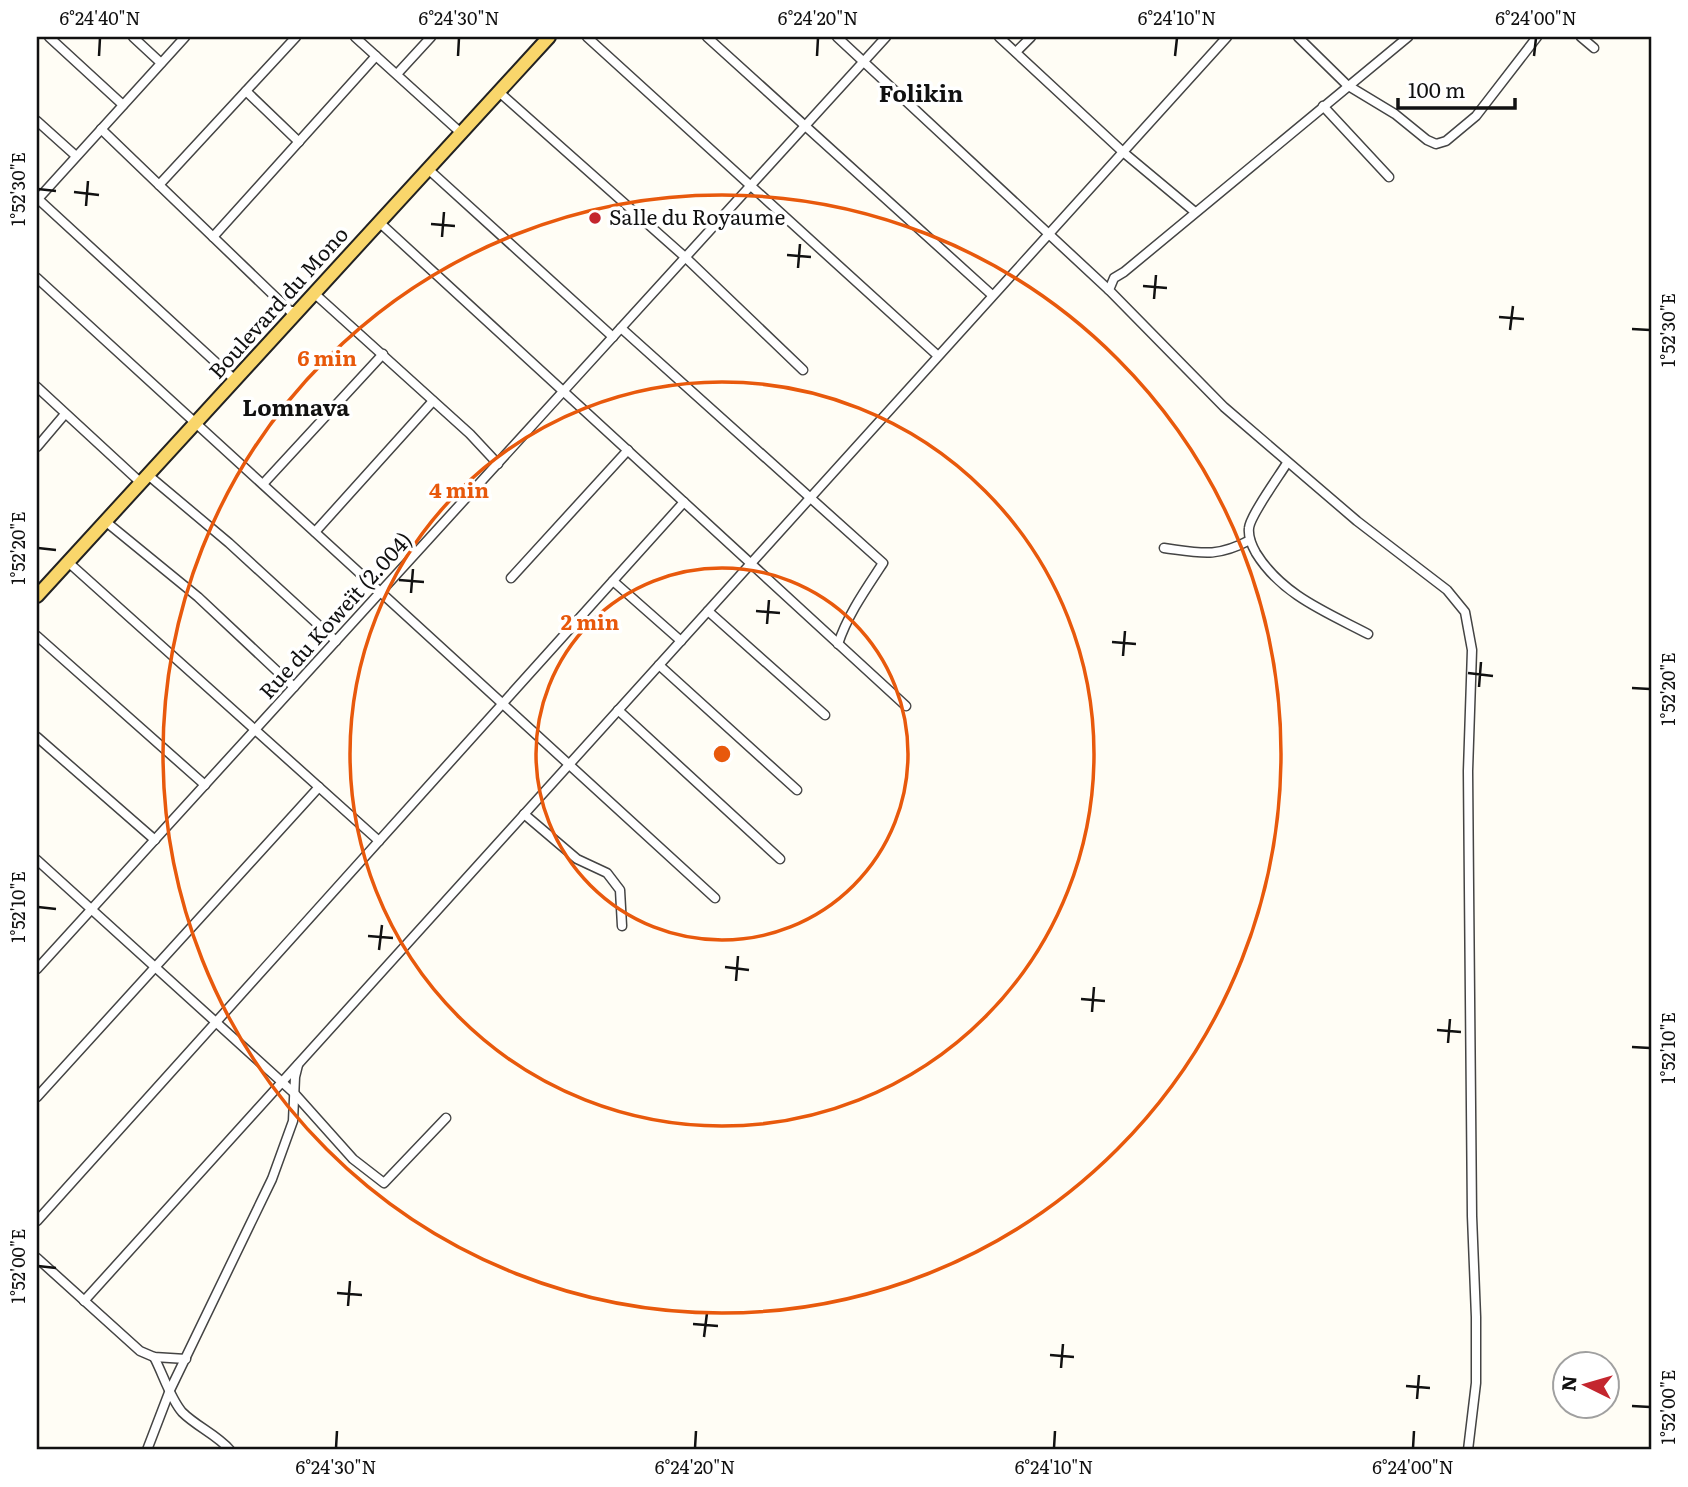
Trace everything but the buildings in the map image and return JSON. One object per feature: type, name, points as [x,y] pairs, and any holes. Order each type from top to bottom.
[{"type":"main road","name":"Boulevard du Mono","points":[[295,311],[315,294],[428,169],[542,37]]},
{"type":"main road","name":"Boulevard du Mono","points":[[37,586],[141,478],[549,37]]},
{"type":"main road","name":"Boulevard du Mono","points":[[37,596],[141,478]]},
{"type":"street","points":[[49,37],[123,105]]},
{"type":"street","points":[[133,37],[161,63]]},
{"type":"street","points":[[185,37],[37,199],[233,378]]},
{"type":"street","points":[[159,186],[296,37]]},
{"type":"street","points":[[355,37],[459,132]]},
{"type":"street","points":[[397,74],[431,37]]},
{"type":"street","points":[[587,37],[937,355]]},
{"type":"street","points":[[708,37],[992,295]]},
{"type":"street","points":[[837,37],[1109,290],[1224,407],[1357,521],[1447,590],[1465,612],[1470,632],[1472,674],[1468,771],[1476,1370],[1468,1450]]},
{"type":"street","name":"Rue du Koweït (2.004)","points":[[38,965],[886,37]]},
{"type":"street","points":[[999,37],[1123,152],[1195,212]]},
{"type":"street","points":[[1016,52],[1031,37]]},
{"type":"street","points":[[84,1301],[1227,37]]},
{"type":"street","points":[[1298,37],[1347,85],[1395,114],[1436,144],[1446,141],[1476,116],[1537,37]]},
{"type":"street","points":[[1109,290],[1114,278],[1408,37]]},
{"type":"street","points":[[1581,37],[1594,48]]},
{"type":"street","points":[[213,237],[376,56]]},
{"type":"street","points":[[246,91],[299,142]]},
{"type":"street","points":[[499,92],[685,257],[803,370]]},
{"type":"street","points":[[1323,106],[1389,177]]},
{"type":"street","points":[[37,121],[76,156]]},
{"type":"street","points":[[101,129],[213,237],[295,311]]},
{"type":"street","points":[[428,169],[613,337]]},
{"type":"street","points":[[379,222],[906,706]]},
{"type":"street","points":[[37,278],[715,898]]},
{"type":"street","points":[[315,294],[470,434],[498,464]]},
{"type":"street","points":[[621,328],[883,563],[858,600],[838,644]]},
{"type":"street","points":[[263,484],[383,355]]},
{"type":"street","points":[[37,387],[141,478],[229,543],[336,641]]},
{"type":"street","points":[[315,532],[433,401]]},
{"type":"street","points":[[37,446],[65,414]]},
{"type":"street","points":[[511,578],[628,450]]},
{"type":"street","points":[[1287,463],[1249,526],[1250,540],[1266,568],[1296,596],[1368,634]]},
{"type":"street","points":[[37,1221],[684,502]]},
{"type":"street","points":[[105,521],[198,597],[294,687]]},
{"type":"street","points":[[1164,548],[1199,553],[1224,552],[1250,540]]},
{"type":"street","points":[[68,562],[379,841]]},
{"type":"street","points":[[613,581],[681,641]]},
{"type":"street","points":[[708,611],[825,715]]},
{"type":"street","points":[[37,636],[205,785]]},
{"type":"street","points":[[659,665],[797,790]]},
{"type":"street","points":[[618,710],[780,859]]},
{"type":"street","points":[[37,737],[155,840]]},
{"type":"street","points":[[37,1097],[319,787]]},
{"type":"street","points":[[524,814],[575,858],[607,873],[620,890],[622,926]]},
{"type":"street","points":[[37,860],[294,1093],[353,1158],[384,1183],[446,1118]]},
{"type":"street","points":[[147,1450],[170,1390],[272,1179],[293,1121],[299,1063]]},
{"type":"street","points":[[37,1258],[140,1351],[154,1357],[186,1359]]},
{"type":"street","points":[[154,1357],[183,1412],[214,1434],[230,1450]]},
{"type":"place","name":"Salle du Royaume","points":[[595,218]]},
{"type":"district","name":"Folikin","points":[[921,94]]},
{"type":"district","name":"Lomnava","points":[[296,408]]}]
